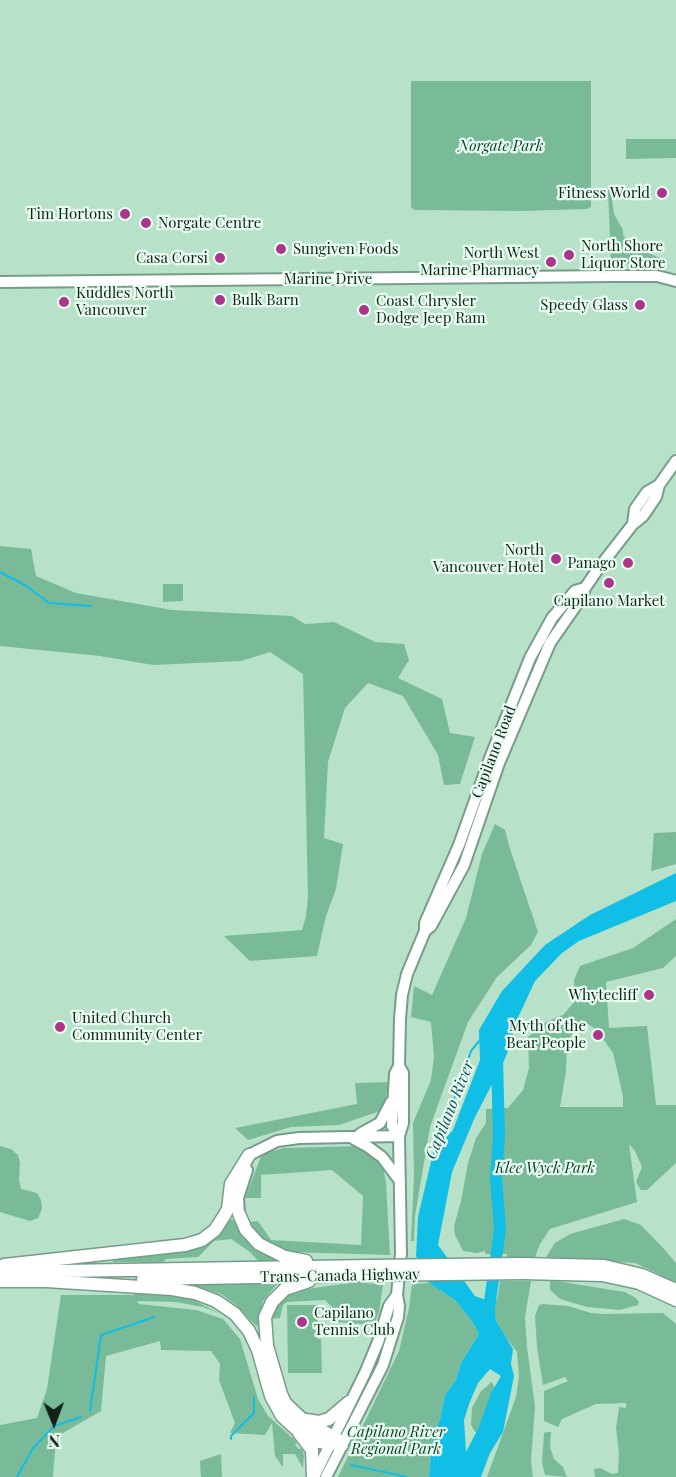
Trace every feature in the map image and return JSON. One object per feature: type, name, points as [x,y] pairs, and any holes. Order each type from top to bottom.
[{"type":"highway","points":[[0,1265],[184,1245],[202,1240],[215,1230],[228,1209],[231,1184],[249,1155]]},
{"type":"highway","points":[[239,1214],[252,1238],[274,1253],[296,1260],[370,1271]]},
{"type":"highway","name":"Trans-Canada Highway","points":[[0,1272],[370,1271],[604,1266],[659,1281],[676,1290]]},
{"type":"highway","name":"Trans-Canada Highway","points":[[565,1268],[621,1278],[656,1290],[676,1300]]},
{"type":"highway","points":[[313,1477],[312,1450],[281,1394],[266,1335],[265,1317],[267,1310],[278,1295],[295,1285],[370,1271]]},
{"type":"highway","name":"Trans-Canada Highway","points":[[0,1281],[370,1271]]},
{"type":"highway","points":[[46,1281],[172,1289],[195,1293],[226,1307],[249,1331],[258,1350],[271,1396],[282,1416],[334,1442]]},
{"type":"highway","points":[[298,1424],[329,1419],[349,1402]]},
{"type":"main road","name":"Marine Drive","points":[[0,282],[657,276],[676,272]]},
{"type":"main road","name":"Marine Drive","points":[[657,276],[676,281]]},
{"type":"main road","name":"Capilano Road","points":[[425,931],[431,926],[464,865],[499,763],[550,643],[582,597],[585,588],[633,524],[643,516],[656,497],[659,485],[676,461]]},
{"type":"main road","name":"Capilano Road","points":[[633,524],[635,509],[647,492],[659,485]]},
{"type":"main road","name":"Capilano Road","points":[[399,1136],[392,1126],[393,1098],[395,1074],[399,1065],[402,995],[407,974],[425,931],[425,923],[459,844],[489,758],[530,658],[552,618],[575,591],[585,588]]},
{"type":"main road","points":[[516,720],[516,709],[532,665],[530,658]]},
{"type":"main road","name":"Capilano Road","points":[[313,1477],[376,1381],[389,1349],[398,1317],[399,1136],[403,1124],[403,1073],[399,1065]]},
{"type":"main road","points":[[348,1137],[367,1131],[380,1123],[393,1098]]},
{"type":"main road","points":[[244,1176],[243,1170],[249,1155],[277,1141],[399,1136]]},
{"type":"main road","points":[[348,1137],[382,1157],[400,1181]]},
{"type":"main road","points":[[239,1214],[237,1198],[244,1176],[267,1148]]},
{"type":"main road","name":"Capilano Road","points":[[326,1477],[334,1442],[349,1402],[378,1342],[389,1306],[397,1295]]},
{"type":"green space","name":"Norgate Park","points":[[411,81],[591,81],[591,207],[523,211],[414,210],[411,207]]},
{"type":"green space","points":[[626,139],[676,139],[676,158],[626,159]]},
{"type":"green space","points":[[608,190],[611,190],[614,214],[623,230],[623,235],[632,246],[660,258],[660,264],[611,264]]},
{"type":"green space","points":[[0,546],[31,549],[36,576],[76,593],[172,610],[292,616],[305,624],[334,622],[375,642],[404,644],[409,660],[398,678],[442,699],[450,733],[475,737],[460,784],[444,785],[438,755],[403,696],[368,683],[345,708],[328,762],[324,838],[343,844],[336,889],[326,916],[317,956],[250,961],[224,936],[302,930],[308,897],[303,674],[270,652],[241,661],[153,665],[100,656],[0,646]]},
{"type":"green space","points":[[163,584],[183,584],[183,601],[163,602]]},
{"type":"green space","points":[[495,824],[505,830],[538,932],[531,945],[497,977],[468,1022],[430,1127],[415,1216],[414,1241],[411,1241],[414,1175],[413,1123],[431,1080],[434,1057],[431,1022],[411,1017],[414,986],[432,995],[466,918],[482,854]]},
{"type":"green space","points":[[676,832],[676,864],[651,871],[654,833]]},
{"type":"green space","name":"Klee Wyck Park","points":[[676,919],[676,956],[663,968],[606,982],[609,1028],[647,1026],[656,1105],[676,1105],[676,1163],[647,1190],[641,1190],[636,1182],[642,1167],[629,1144],[637,1202],[550,1229],[535,1257],[507,1257],[507,1254],[485,1254],[485,1251],[477,1253],[463,1251],[455,1235],[454,1226],[468,1163],[476,1138],[486,1123],[486,1109],[508,1108],[523,1090],[529,1068],[528,1037],[546,1022],[563,1015],[575,1001],[574,980],[580,966],[633,948]],"holes":[[[581,1020],[596,1029],[613,1053],[623,1096],[623,1107],[560,1107],[566,1071],[567,1043]]]},
{"type":"green space","points":[[389,1082],[383,1110],[339,1125],[291,1127],[248,1140],[235,1128],[357,1104],[355,1083]]},
{"type":"green space","points":[[0,1146],[11,1149],[18,1155],[21,1189],[37,1193],[41,1200],[42,1209],[38,1218],[30,1221],[0,1212]]},
{"type":"green space","points":[[360,1146],[383,1167],[390,1255],[290,1252],[259,1236],[250,1222],[258,1221],[271,1240],[361,1245],[363,1196],[332,1170],[261,1175],[261,1198],[245,1198],[262,1154],[284,1148]]},
{"type":"green space","points":[[227,1219],[238,1221],[242,1237],[264,1254],[275,1257],[275,1265],[260,1263],[250,1252],[231,1239],[214,1241],[198,1257],[166,1259],[163,1262],[113,1262],[113,1257],[198,1245],[217,1237]]},
{"type":"green space","points":[[624,1219],[641,1225],[676,1263],[676,1282],[635,1263],[546,1257],[555,1243],[570,1234]]},
{"type":"green space","points":[[550,1280],[625,1292],[639,1302],[638,1305],[620,1310],[587,1307],[560,1299],[550,1290]]},
{"type":"green space","points":[[500,1281],[531,1281],[525,1317],[535,1407],[531,1461],[533,1477],[487,1477],[516,1397],[519,1376],[517,1352],[502,1332],[494,1311]]},
{"type":"green space","points":[[357,1282],[383,1285],[379,1312],[374,1325],[337,1322],[334,1309],[325,1300],[287,1302],[283,1305],[280,1318],[270,1319],[278,1302],[292,1291]]},
{"type":"green space","name":"Capilano River Regional Park","points":[[429,1283],[455,1300],[479,1334],[461,1363],[456,1380],[445,1395],[440,1420],[433,1437],[429,1477],[338,1477],[399,1351],[412,1284]]},
{"type":"green space","points":[[190,1284],[277,1284],[263,1301],[257,1327],[236,1305],[221,1294]]},
{"type":"green space","points":[[134,1292],[157,1293],[191,1299],[221,1314],[203,1307],[176,1302],[137,1301],[139,1304],[196,1310],[223,1319],[240,1339],[258,1399],[268,1416],[297,1442],[295,1445],[299,1449],[302,1448],[303,1468],[295,1454],[283,1454],[283,1467],[275,1456],[272,1423],[265,1435],[230,1433],[235,1423],[219,1380],[220,1364],[211,1351],[161,1350],[160,1341],[106,1356],[101,1411],[56,1437],[53,1477],[0,1477],[0,1425],[37,1418],[47,1389],[61,1295],[134,1295]]},
{"type":"green space","name":"Capilano Tennis Club","points":[[287,1305],[317,1305],[322,1373],[288,1373]]},
{"type":"green space","points":[[539,1305],[568,1306],[603,1314],[663,1313],[676,1324],[676,1477],[595,1477],[594,1469],[600,1468],[612,1474],[618,1473],[619,1453],[616,1428],[619,1407],[626,1408],[626,1403],[596,1404],[562,1419],[558,1427],[544,1421],[544,1391],[568,1381],[565,1377],[543,1385],[535,1316]]},
{"type":"green space","points":[[492,1382],[495,1389],[479,1432],[475,1432],[471,1425],[472,1408],[481,1391]]},
{"type":"green space","points":[[551,1432],[550,1447],[554,1459],[563,1467],[567,1477],[545,1475],[542,1463],[544,1433]]},
{"type":"green space","points":[[221,1454],[222,1477],[201,1477],[200,1461]]},
{"type":"water","points":[[676,873],[676,901],[579,941],[562,953],[535,981],[515,1024],[503,1063],[475,1117],[452,1172],[438,1245],[475,1296],[494,1303],[496,1321],[513,1349],[511,1364],[514,1376],[503,1432],[490,1453],[481,1477],[429,1477],[433,1437],[440,1420],[445,1395],[456,1380],[461,1363],[479,1334],[455,1300],[429,1283],[416,1256],[418,1217],[433,1153],[453,1130],[480,1060],[479,1030],[502,991],[545,945],[590,915]],"holes":[[[490,1369],[501,1376],[491,1393],[479,1427],[466,1452],[464,1420],[478,1383]]]},
{"type":"waterway","points":[[0,572],[25,585],[49,603],[91,606]]},
{"type":"waterway","name":"Capilano River","points":[[444,1143],[448,1116],[471,1051],[480,1040]]},
{"type":"waterway","points":[[488,1316],[500,1229],[496,1178],[499,1137],[497,1059]]},
{"type":"waterway","points":[[90,1411],[101,1335],[154,1317]]},
{"type":"waterway","points":[[231,1439],[231,1436],[254,1413],[254,1397]]},
{"type":"waterway","points":[[17,1477],[33,1448],[54,1426],[81,1417]]},
{"type":"waterway","points":[[351,1465],[407,1477]]},
{"type":"place","name":"Fitness World","points":[[662,193]]},
{"type":"place","name":"Tim Hortons","points":[[125,214]]},
{"type":"place","name":"Norgate Centre","points":[[146,223]]},
{"type":"place","name":"Sungiven Foods","points":[[281,249]]},
{"type":"place","name":"North Shore Liquor Store","points":[[569,255]]},
{"type":"place","name":"Casa Corsi","points":[[220,258]]},
{"type":"place","name":"North West Marine Pharmacy","points":[[551,262]]},
{"type":"place","name":"Bulk Barn","points":[[220,300]]},
{"type":"place","name":"Kuddles North Vancouver","points":[[64,302]]},
{"type":"place","name":"Speedy Glass","points":[[640,305]]},
{"type":"place","name":"Coast Chrysler Dodge Jeep Ram","points":[[364,310]]},
{"type":"place","name":"North Vancouver Hotel","points":[[556,559]]},
{"type":"place","name":"Panago","points":[[628,563]]},
{"type":"place","name":"Capilano Market","points":[[609,583]]},
{"type":"place","name":"Whytecliff","points":[[649,995]]},
{"type":"place","name":"United Church Community Center","points":[[60,1027]]},
{"type":"place","name":"Myth of the Bear People","points":[[598,1035]]},
{"type":"place","name":"Capilano Tennis Club","points":[[302,1322]]}]
